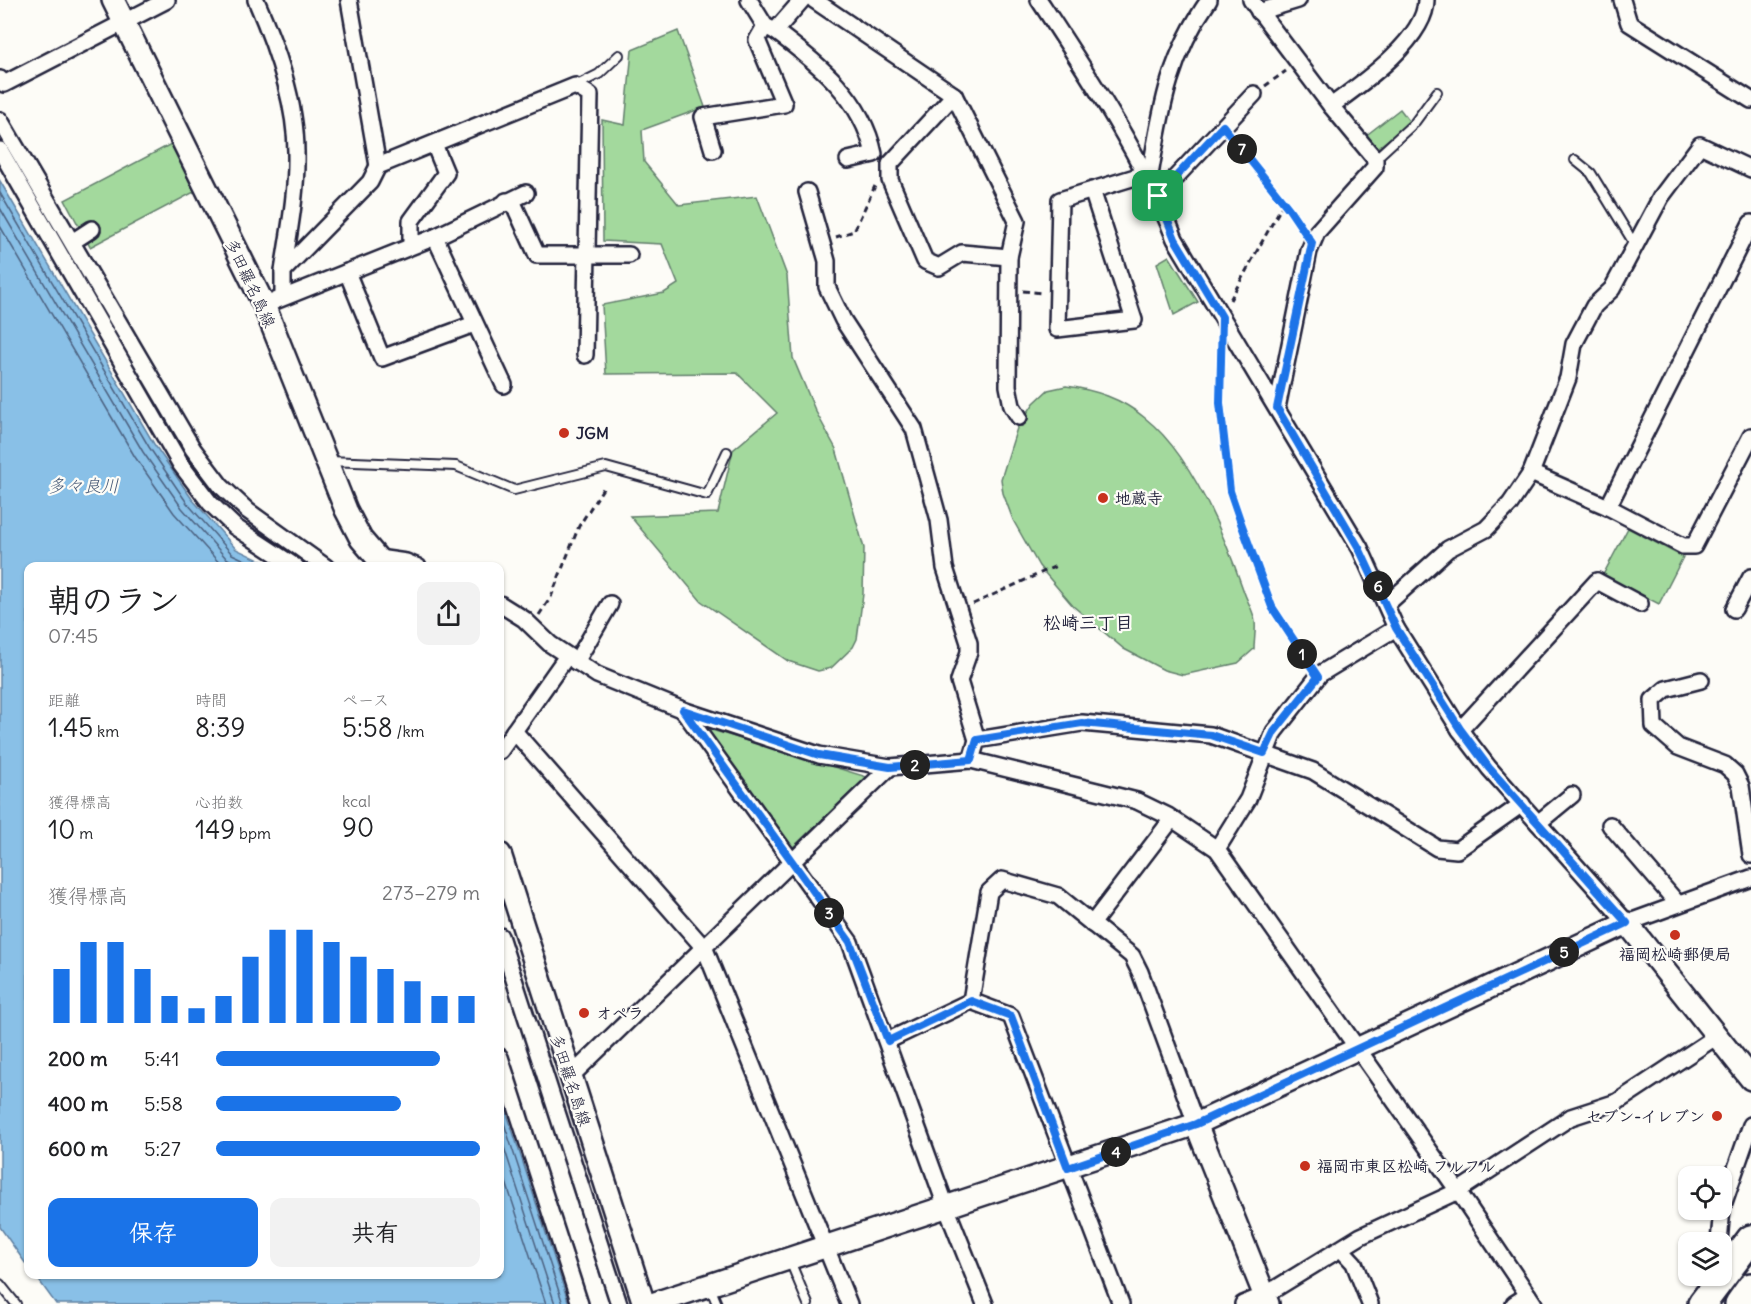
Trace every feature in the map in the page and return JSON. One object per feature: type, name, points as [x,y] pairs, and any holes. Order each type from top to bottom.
[{"type":"highway","points":[[1711,1288],[1751,1239]]},
{"type":"highway","points":[[1738,1304],[1751,1287]]},
{"type":"street","name":"多田羅名島線","points":[[113,0],[264,305],[361,539],[381,562]]},
{"type":"street","points":[[2,81],[167,0]]},
{"type":"street","points":[[256,0],[275,49],[293,116],[297,150],[292,212],[283,271],[283,297]]},
{"type":"street","points":[[349,0],[378,166]]},
{"type":"street","points":[[749,0],[770,29],[832,78],[860,112],[874,154],[848,160]]},
{"type":"street","points":[[713,150],[703,117],[784,104],[757,40],[802,0]]},
{"type":"street","points":[[814,0],[954,95],[1017,221],[1009,257],[1008,386],[1012,406],[1019,417]]},
{"type":"street","points":[[1039,0],[1091,79],[1158,196],[1175,239],[1359,548],[1387,604],[1396,628],[1460,729],[1489,768],[1610,907],[1627,923],[1751,1079]]},
{"type":"street","points":[[1147,178],[1170,74],[1189,28],[1209,0]]},
{"type":"street","points":[[1277,408],[1312,243],[1317,232],[1344,199],[1371,175],[1376,167],[1375,159],[1330,106],[1255,6],[1298,0]]},
{"type":"street","points":[[1330,106],[1381,70],[1404,44],[1425,11],[1426,0]]},
{"type":"street","points":[[1622,0],[1629,23],[1751,100]]},
{"type":"street","points":[[283,271],[369,182],[378,166],[575,86],[590,95],[585,356]]},
{"type":"street","points":[[1158,196],[1254,94]]},
{"type":"street","points":[[954,95],[890,164],[890,180],[925,261],[939,267],[962,253],[1009,257]]},
{"type":"street","points":[[0,120],[193,449],[221,486],[248,512],[319,562]]},
{"type":"street","points":[[411,246],[411,221],[446,173],[434,144]]},
{"type":"street","points":[[1387,604],[1448,549],[1486,529],[1510,504],[1531,473],[1568,378],[1574,344],[1594,306],[1612,289],[1661,197],[1700,145],[1751,169]]},
{"type":"street","points":[[0,150],[181,465],[210,503],[235,527],[288,562]]},
{"type":"street","points":[[1092,190],[1134,320],[1058,329],[1060,200],[1092,190],[1147,178]]},
{"type":"street","points":[[807,192],[827,261],[828,287],[843,320],[914,429],[939,520],[945,568],[961,610],[969,652],[959,681],[977,740],[971,760]]},
{"type":"street","points":[[264,305],[435,237],[526,193]]},
{"type":"street","points":[[506,201],[515,207],[537,255],[629,255]]},
{"type":"street","points":[[72,242],[92,229]]},
{"type":"street","points":[[1608,507],[1750,229]]},
{"type":"street","points":[[435,237],[504,385]]},
{"type":"street","points":[[347,272],[382,358],[474,324]]},
{"type":"street","points":[[1531,473],[1608,507],[1683,546],[1694,546],[1751,436]]},
{"type":"street","points":[[381,562],[406,562]]},
{"type":"street","points":[[1734,609],[1751,577]]},
{"type":"street","points":[[1460,729],[1597,581],[1640,604]]},
{"type":"street","points":[[504,745],[571,659],[610,604]]},
{"type":"street","points":[[504,607],[571,659],[597,675],[683,710],[819,755],[890,767],[971,760],[1137,801],[1172,819],[1216,849],[1458,1191],[1531,1299],[1514,1304]]},
{"type":"street","points":[[1216,849],[1248,799],[1274,732],[1318,677],[1396,628]]},
{"type":"street","points":[[1701,680],[1666,689],[1653,700],[1654,726],[1678,747],[1725,765],[1735,774],[1741,786],[1751,855]]},
{"type":"street","points":[[683,710],[850,942],[888,1041],[947,1209],[985,1304]]},
{"type":"street","points":[[977,740],[1082,723],[1211,735],[1313,771],[1437,848],[1457,850],[1522,804]]},
{"type":"street","points":[[514,731],[705,949],[849,1304]]},
{"type":"street","points":[[570,1077],[705,949],[890,767]]},
{"type":"street","points":[[1538,823],[1572,795]]},
{"type":"street","points":[[1092,924],[1172,819]]},
{"type":"street","points":[[1610,825],[1678,904]]},
{"type":"street","name":"多田羅名島線","points":[[504,867],[644,1304]]},
{"type":"street","points":[[652,1304],[714,1295],[790,1259],[947,1209],[1196,1124],[1627,923],[1751,878]]},
{"type":"street","points":[[971,1001],[989,892],[1002,880],[1058,896],[1132,956],[1267,1300]]},
{"type":"street","points":[[504,948],[619,1304]]},
{"type":"street","points":[[888,1041],[971,1001],[1011,1016],[1121,1304]]},
{"type":"street","points":[[1243,1304],[1267,1300],[1361,1236],[1458,1191],[1571,1117],[1617,1102],[1717,1036]]},
{"type":"street","points":[[504,1069],[580,1304]]},
{"type":"street","points":[[1720,1232],[1722,1208],[1751,1125]]},
{"type":"street","points":[[1341,1249],[1354,1263],[1370,1304]]},
{"type":"lane","points":[[575,86],[599,74],[619,55]]},
{"type":"lane","points":[[1375,159],[1413,124],[1437,92]]},
{"type":"lane","points":[[1575,160],[1591,173],[1635,245]]},
{"type":"lane","points":[[327,461],[456,466],[514,490],[606,467],[707,495],[728,452]]},
{"type":"lane","points":[[790,1259],[808,1304]]},
{"type":"lane","points":[[0,1284],[16,1304]]},
{"type":"path","points":[[1254,94],[1297,63]]},
{"type":"path","points":[[1223,126],[1284,202],[1312,243]]},
{"type":"path","points":[[822,242],[854,231],[876,184]]},
{"type":"path","points":[[1284,202],[1222,317],[1220,403],[1230,491],[1272,607],[1318,677]]},
{"type":"path","points":[[1009,290],[1058,294]]},
{"type":"path","points":[[531,626],[551,597],[579,526],[604,487]]},
{"type":"path","points":[[961,610],[1056,566]]},
{"type":"green space","points":[[678,31],[705,107],[642,130],[644,162],[679,205],[757,196],[787,276],[793,358],[815,410],[836,449],[864,548],[863,594],[857,639],[853,647],[831,668],[818,671],[788,661],[701,601],[630,516],[718,513],[733,450],[777,413],[737,373],[606,374],[602,305],[664,293],[678,284],[662,244],[603,241],[602,120],[625,125],[632,50]]},
{"type":"green space","points":[[1400,109],[1410,122],[1375,150],[1364,137]]},
{"type":"green space","points":[[171,144],[196,191],[90,247],[65,200]]},
{"type":"green space","points":[[1169,256],[1198,302],[1174,315],[1157,263]]},
{"type":"green space","points":[[1066,386],[1107,396],[1136,411],[1162,434],[1192,475],[1217,523],[1254,618],[1254,649],[1238,663],[1183,675],[1164,670],[1124,649],[1073,606],[1039,566],[1013,520],[1003,493],[1001,479],[1017,428],[1034,403],[1048,390]]},
{"type":"green space","points":[[1628,528],[1683,557],[1659,604],[1603,575]]},
{"type":"green space","points":[[705,728],[867,777],[792,848]]},
{"type":"water","name":"多々良川","points":[[0,181],[154,444],[192,499],[236,549],[263,562],[24,562],[24,1261],[0,1227]]},
{"type":"water","points":[[504,1104],[569,1304],[56,1304],[38,1279],[504,1279]]},
{"type":"place","name":"JGM","points":[[564,433]]},
{"type":"place","name":"地蔵寺","points":[[1103,498]]},
{"type":"place","name":"福岡松崎郵便局","points":[[1675,935]]},
{"type":"place","name":"オペラ","points":[[584,1013]]},
{"type":"place","name":"セブン-イレブン","points":[[1717,1116]]},
{"type":"place","name":"福岡市東区松崎 フルフル","points":[[1305,1166]]},
{"type":"district","name":"松崎三丁目","points":[[1088,622]]},
{"type":"route","points":[[1223,126],[1289,209],[1312,243],[1277,408],[1359,548],[1387,604],[1396,628],[1460,729],[1489,768],[1610,907],[1627,923],[1196,1124],[1068,1168],[1011,1016],[971,1001],[888,1041],[850,942],[683,710],[819,755],[890,767],[971,760],[977,740],[1082,723],[1211,735],[1264,753],[1274,732],[1318,677],[1272,607],[1230,491],[1220,403],[1222,317],[1175,239],[1158,196],[1223,126]]}]
